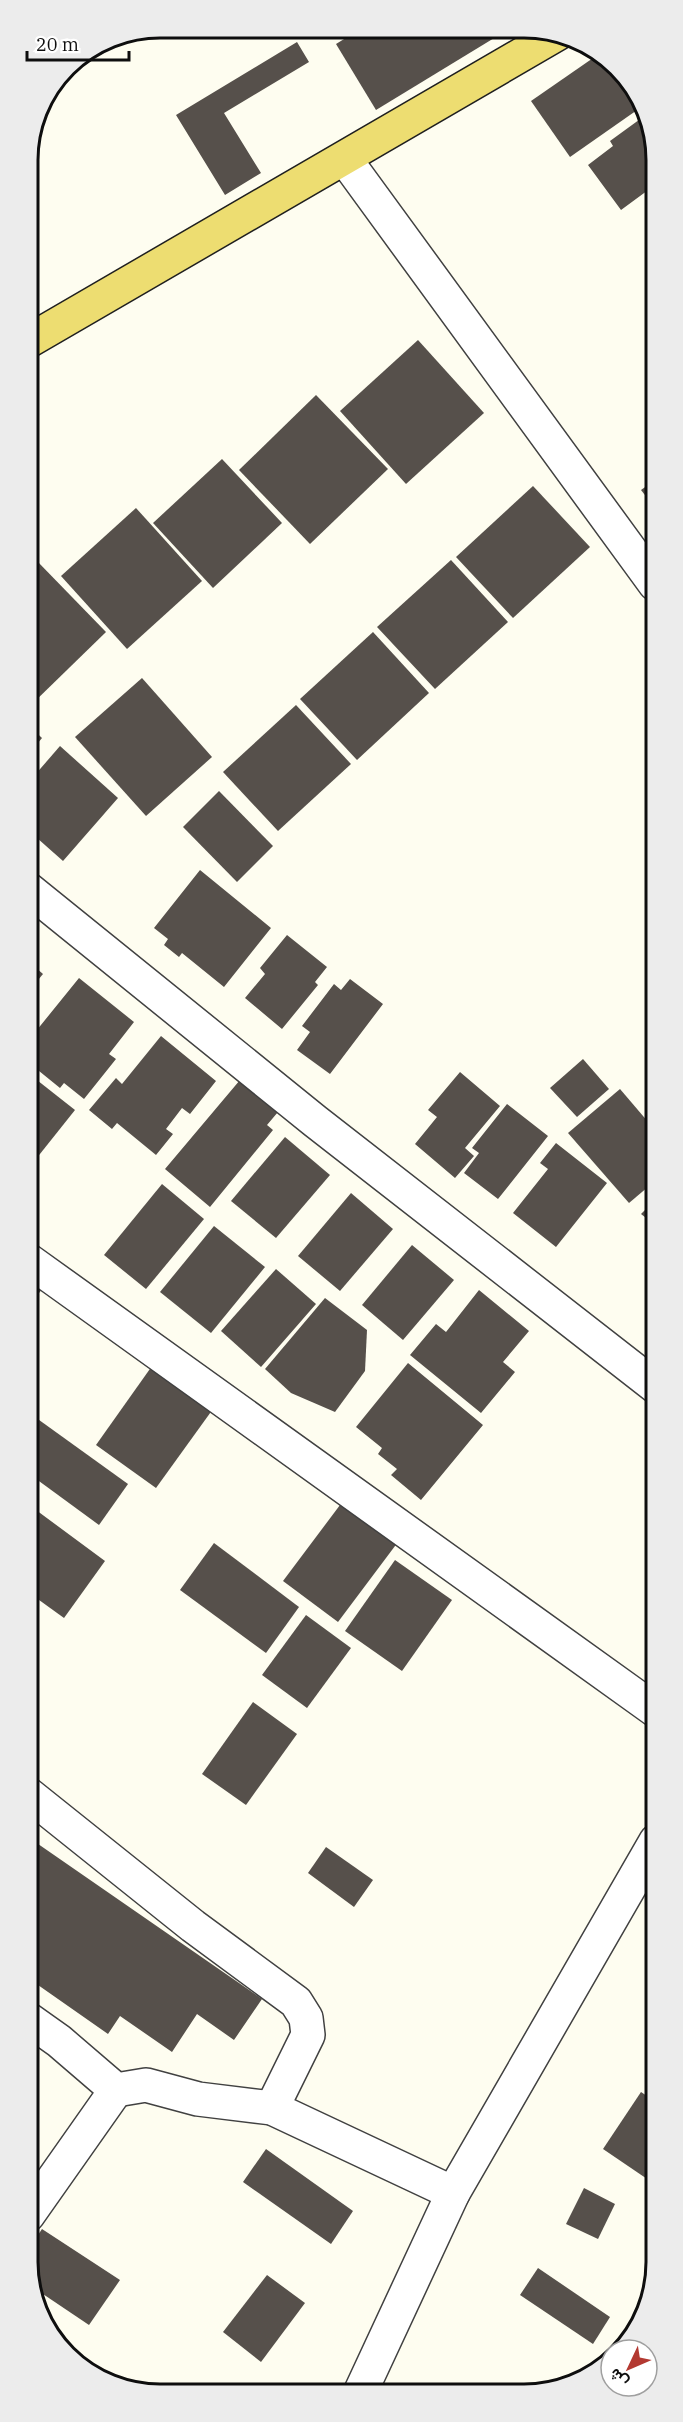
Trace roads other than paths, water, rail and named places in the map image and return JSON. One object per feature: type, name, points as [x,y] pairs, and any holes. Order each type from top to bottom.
[{"type":"main road","points":[[38,336],[547,40]]},
{"type":"street","points":[[345,159],[646,571]]},
{"type":"street","points":[[38,897],[315,1121],[645,1379]]},
{"type":"street","points":[[38,1267],[645,1702]]},
{"type":"street","points":[[38,1802],[193,1926],[296,2002],[306,2018],[308,2035],[272,2108]]},
{"type":"street","points":[[364,2384],[453,2193],[645,1860]]},
{"type":"street","points":[[38,2026],[116,2090]]},
{"type":"street","points":[[38,2201],[116,2090],[146,2085],[198,2099],[272,2108],[453,2193]]}]
